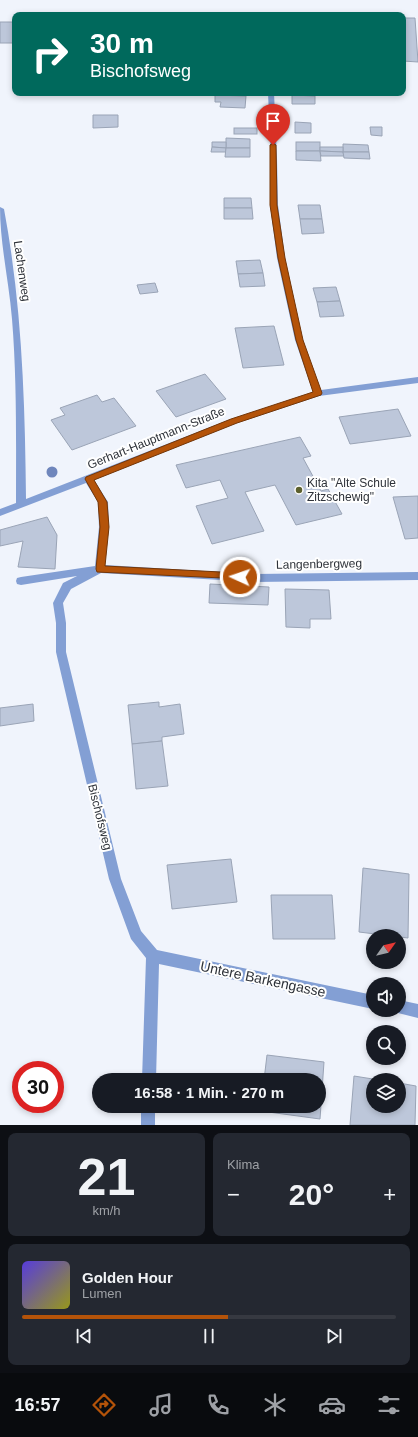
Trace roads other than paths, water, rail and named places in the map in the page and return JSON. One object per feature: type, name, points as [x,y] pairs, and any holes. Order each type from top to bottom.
[{"type":"street","points":[[271,96],[274,158],[274,205],[282,258],[299,340],[318,393]]},
{"type":"street","name":"Lachenweg","points":[[0,209],[10,267],[16,320],[21,445],[21,505]]},
{"type":"street","name":"Gerhart-Hauptmann-Straße","points":[[0,513],[234,421],[318,393],[418,380]]},
{"type":"street","points":[[20,581],[100,569],[104,527],[103,502],[89,479]]},
{"type":"street","name":"Langenbergweg","points":[[100,569],[255,578],[418,576]]},
{"type":"street","name":"Bischofsweg","points":[[100,569],[67,586],[58,603],[61,623],[61,652],[115,879],[136,935],[153,956]]},
{"type":"street","points":[[149,1073],[153,956]]},
{"type":"street","name":"Untere Barkengasse","points":[[153,956],[366,1001]]},
{"type":"street","points":[[406,1008],[418,1011]]},
{"type":"street","points":[[148,1113],[148,1125]]},
{"type":"place","name":"Kita \"Alte Schule Zitzschewig\"","points":[[299,490]]}]
